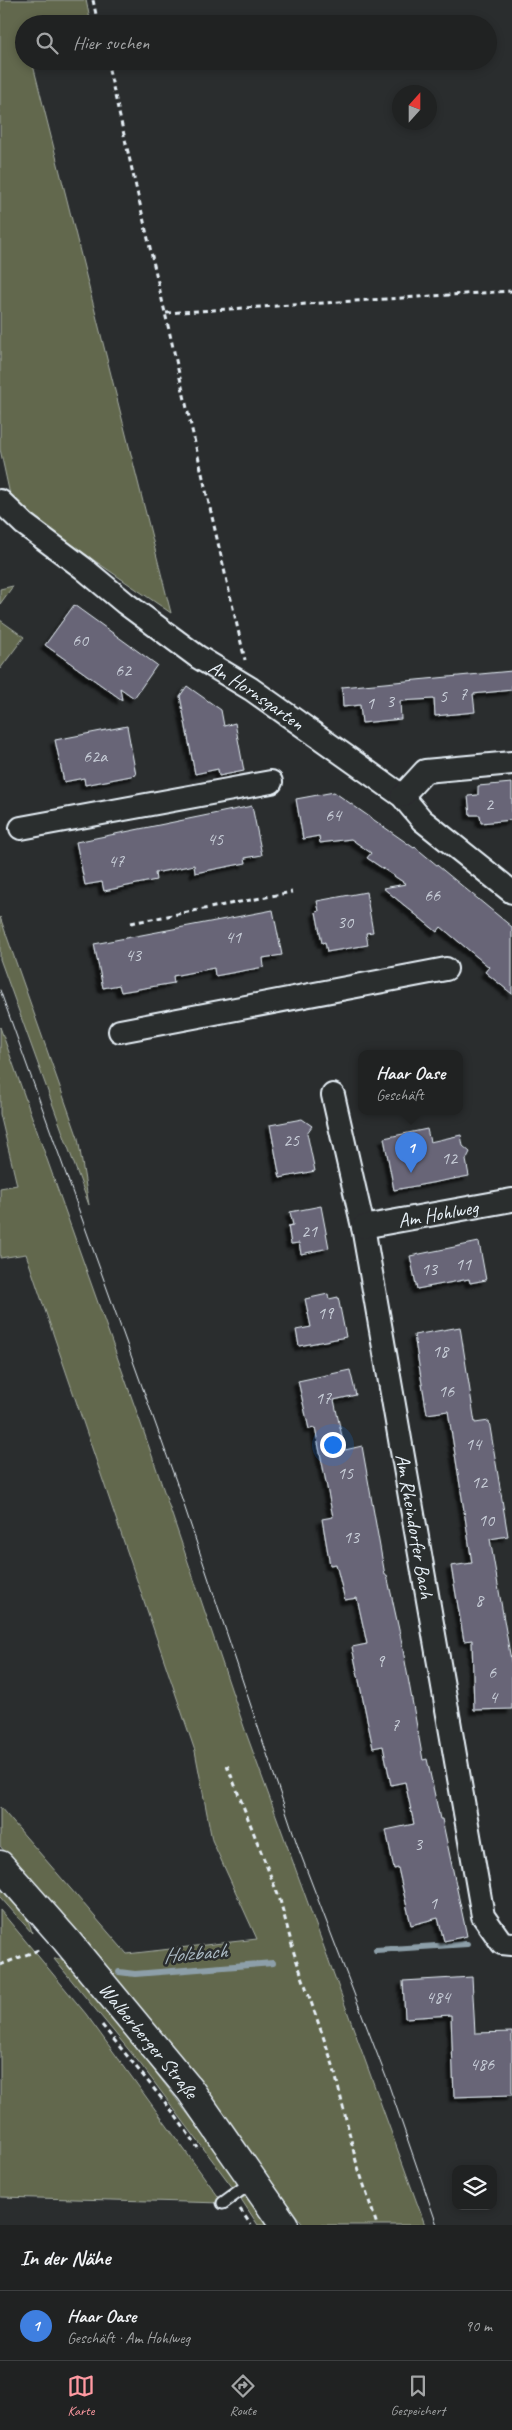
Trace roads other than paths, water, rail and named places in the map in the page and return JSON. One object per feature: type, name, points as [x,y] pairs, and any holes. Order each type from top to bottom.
[{"type":"main road","name":"Walberberger Straße","points":[[0,1865],[56,1948],[190,2090],[236,2193],[284,2225]]},
{"type":"street","name":"An Hornsgarten","points":[[0,501],[24,524],[198,657],[251,689],[402,796],[422,820],[512,892]]},
{"type":"street","points":[[402,796],[425,771],[512,763]]},
{"type":"street","points":[[21,828],[271,782]]},
{"type":"street","points":[[120,1031],[446,969]]},
{"type":"street","name":"Am Rheindorfer Bach","points":[[333,1095],[363,1227],[483,1916],[502,1943],[512,1944]]},
{"type":"street","name":"Am Hohlweg","points":[[363,1227],[512,1200]]},
{"type":"waterway","name":"Holzbach","points":[[376,1950],[467,1944]]},
{"type":"waterway","name":"Holzbach","points":[[119,1972],[135,1974],[273,1963]]},
{"type":"tram line","points":[[0,990],[176,1481],[299,1850],[386,2077],[437,2225]]},
{"type":"place","name":"Haar Oase","points":[[411,1173]]}]
